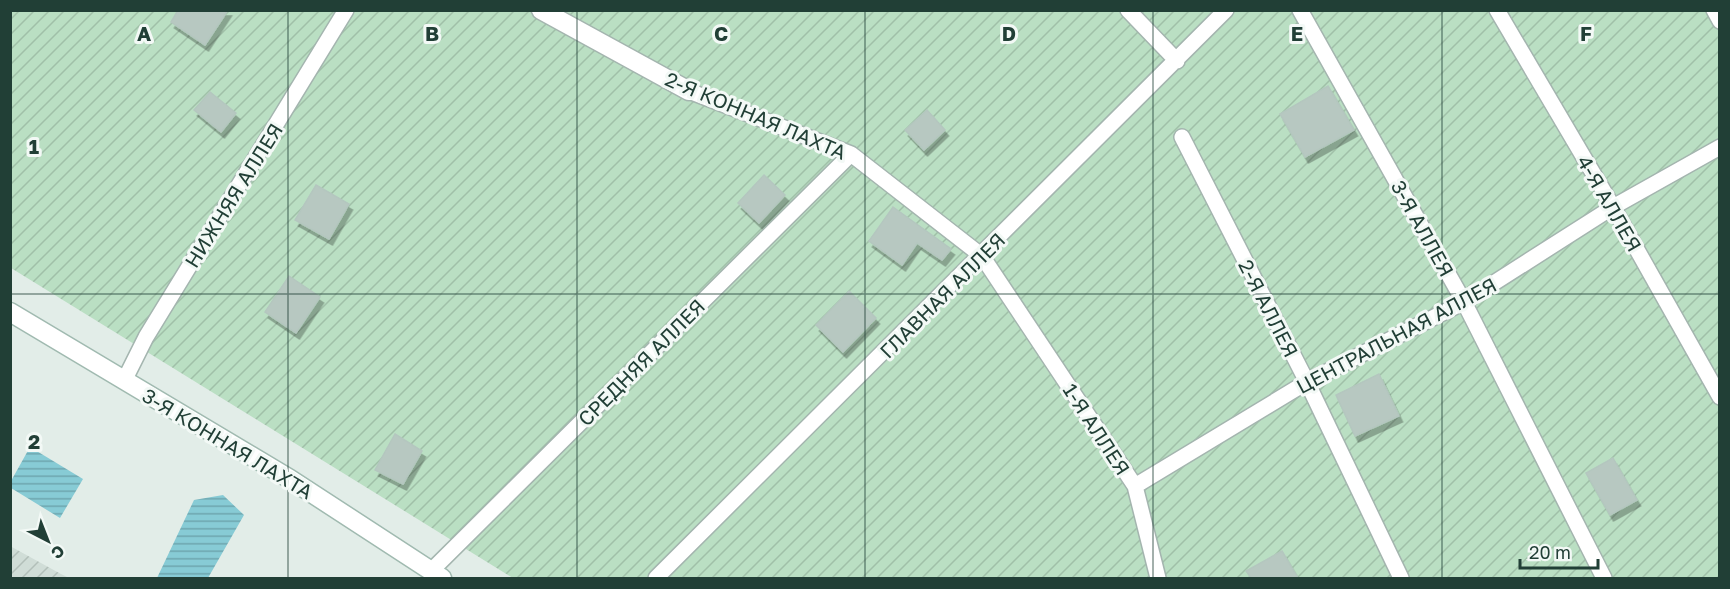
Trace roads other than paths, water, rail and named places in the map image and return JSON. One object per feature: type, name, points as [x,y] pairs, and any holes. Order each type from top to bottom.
[{"type":"main road","name":"2-Я КОННАЯ ЛАХТА","points":[[541,10],[689,91]]},
{"type":"main road","name":"3-Я КОННАЯ ЛАХТА","points":[[10,312],[291,479],[436,575]]},
{"type":"lane","name":"НИЖНЯЯ АЛЛЕЯ","points":[[124,381],[146,337],[346,10]]},
{"type":"lane","points":[[1128,10],[1177,61]]},
{"type":"lane","name":"ГЛАВНАЯ АЛЛЕЯ","points":[[656,579],[1226,10]]},
{"type":"lane","name":"3-Я АЛЛЕЯ","points":[[1300,10],[1464,302],[1604,579]]},
{"type":"lane","name":"4-Я АЛЛЕЯ","points":[[1497,10],[1613,207],[1719,397]]},
{"type":"lane","points":[[1714,10],[1719,21]]},
{"type":"lane","name":"2-Я КОННАЯ ЛАХТА","points":[[689,91],[851,153],[982,256],[1007,292]]},
{"type":"lane","name":"2-Я АЛЛЕЯ","points":[[1182,137],[1307,382],[1401,579]]},
{"type":"lane","name":"ЦЕНТРАЛЬНАЯ АЛЛЕЯ","points":[[1135,486],[1307,382],[1464,302],[1613,207],[1719,147]]},
{"type":"lane","name":"СРЕДНЯЯ АЛЛЕЯ","points":[[436,575],[851,153]]},
{"type":"lane","name":"1-Я АЛЛЕЯ","points":[[1007,292],[1135,486],[1158,579]]},
{"type":"water","points":[[30,447],[83,479],[60,518],[11,488],[11,481]]},
{"type":"water","points":[[223,495],[244,515],[208,578],[157,578],[194,500]]}]
